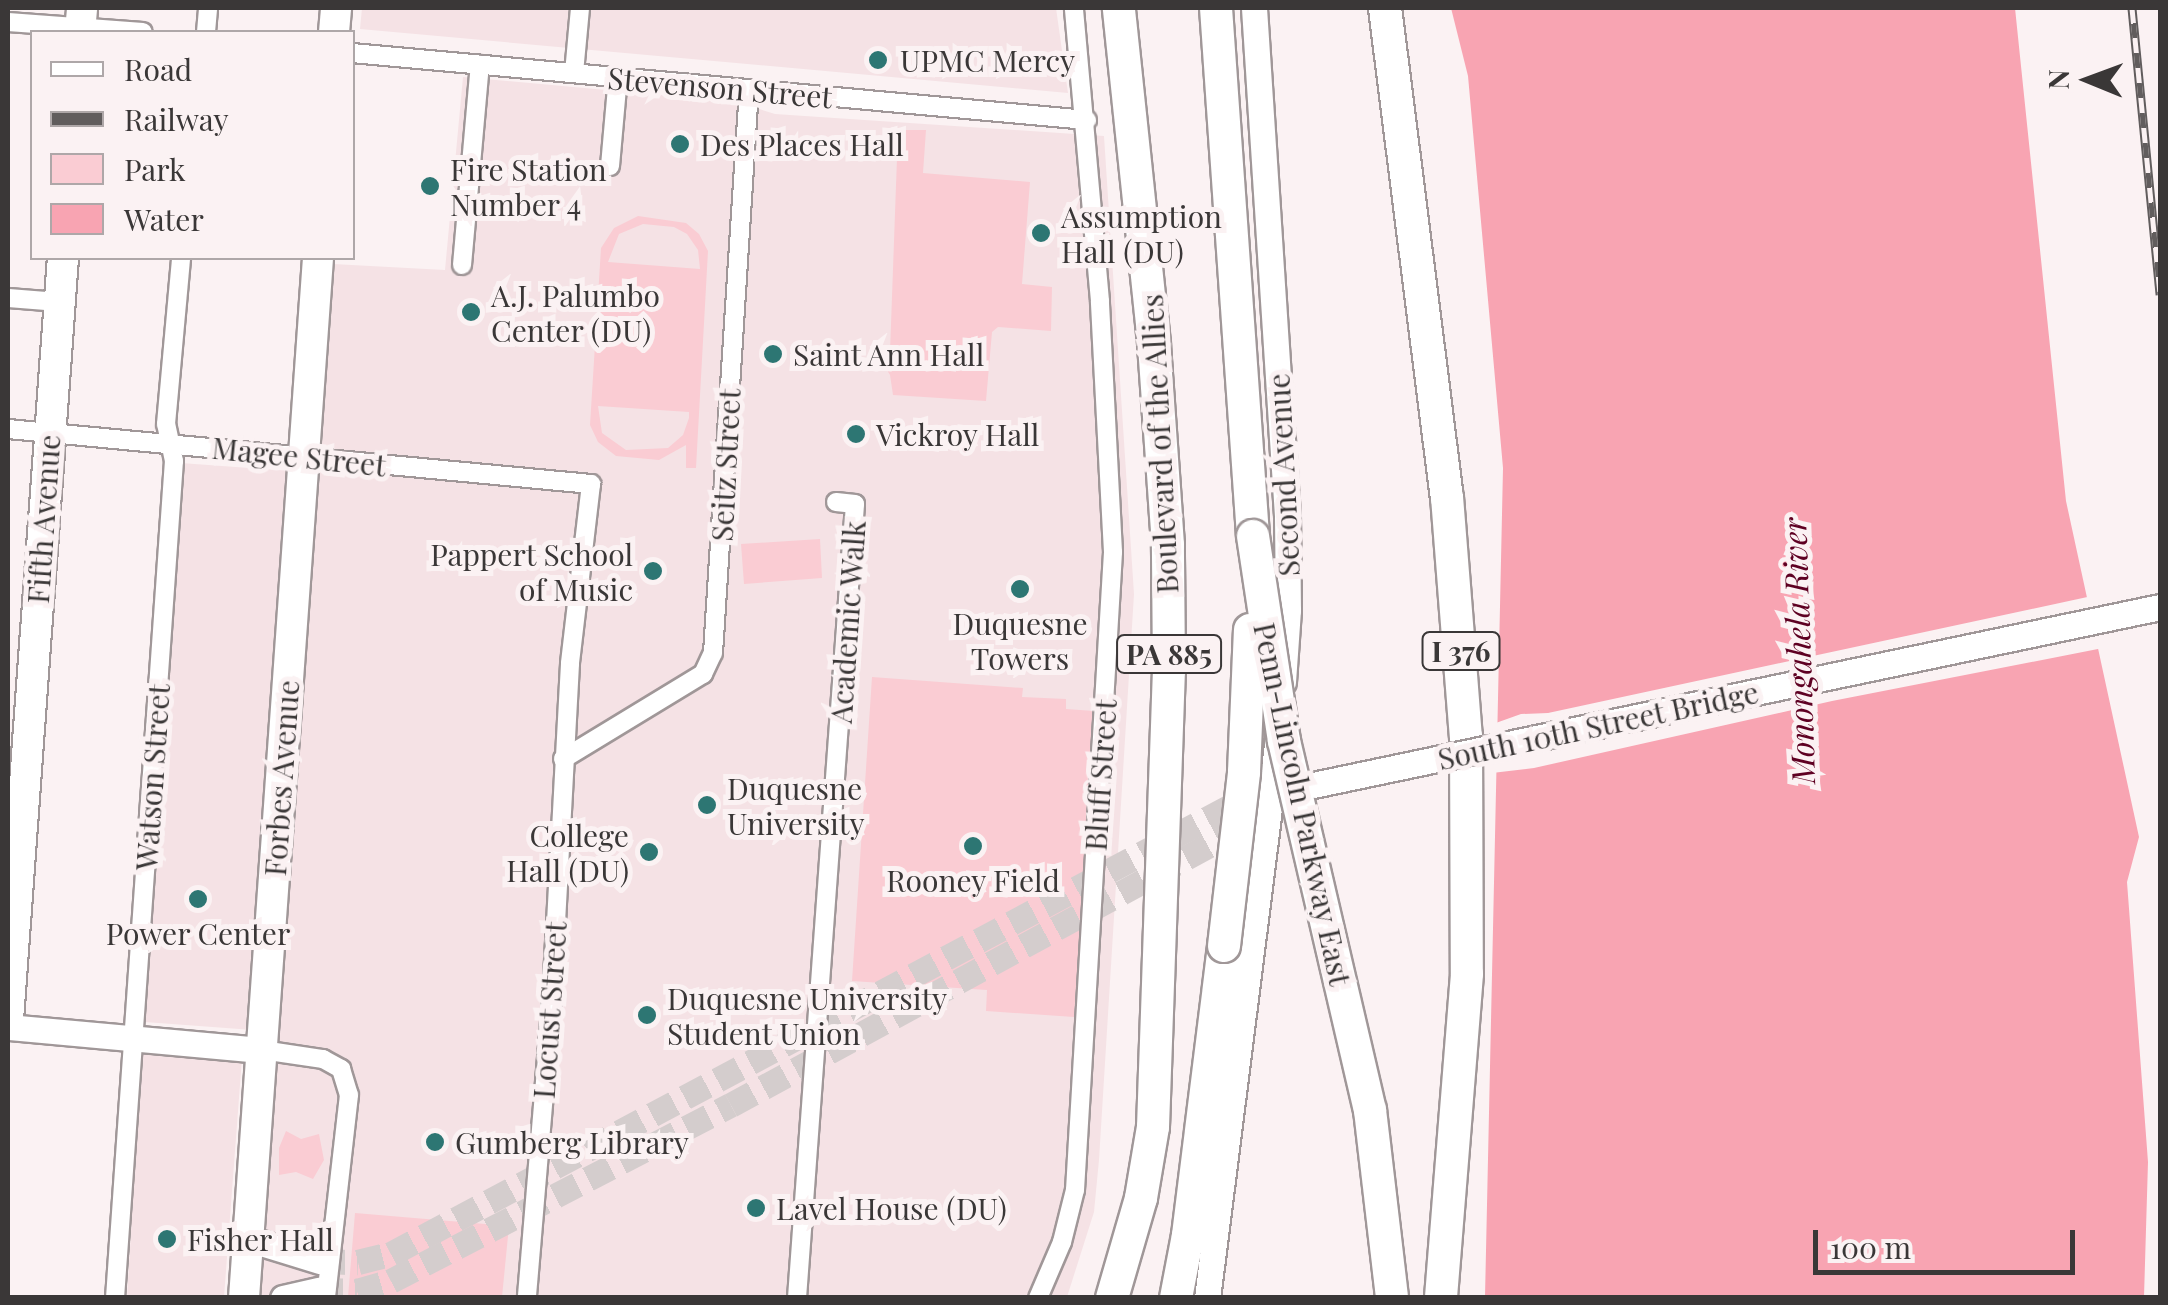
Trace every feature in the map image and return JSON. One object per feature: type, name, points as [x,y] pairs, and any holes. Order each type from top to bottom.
[{"type":"highway","name":"Boulevard of the Allies","points":[[1092,1298],[1126,1168],[1134,1099],[1147,688],[1147,557],[1136,372],[1117,149],[1098,8]]},
{"type":"highway","name":"Boulevard of the Allies","points":[[1112,1298],[1141,1198],[1153,1127],[1170,672],[1168,545],[1154,343],[1119,8]]},
{"type":"highway","name":"Penn-Lincoln Parkway East","points":[[1216,8],[1253,536],[1284,740],[1370,1110],[1392,1298]]},
{"type":"highway","name":"I 376","points":[[1385,8],[1447,497],[1466,736],[1467,974],[1442,1298]]},
{"type":"highway","points":[[1176,1298],[1188,1234],[1244,772],[1253,536]]},
{"type":"main road","name":"Second Avenue","points":[[1208,1298],[1286,655],[1289,563],[1254,8]]},
{"type":"main road","name":"Fifth Avenue","points":[[8,1019],[63,260]]},
{"type":"main road","name":"Forbes Avenue","points":[[244,1298],[318,260]]},
{"type":"main road","name":"South 10th Street Bridge","points":[[1271,799],[1313,786],[2160,606]]},
{"type":"main road","points":[[1231,806],[1271,799]]},
{"type":"main road","points":[[1226,836],[1271,799]]},
{"type":"main road","points":[[8,1027],[262,1050]]},
{"type":"main road","points":[[248,1240],[320,1261]]},
{"type":"main road","points":[[282,1298],[322,1294]]},
{"type":"street","points":[[574,73],[580,8]]},
{"type":"street","name":"Bluff Street","points":[[1038,1298],[1062,1242],[1075,1190],[1111,604],[1108,417],[1087,120],[1074,8]]},
{"type":"street","points":[[8,22],[81,22],[131,30]]},
{"type":"street","name":"Stevenson Street","points":[[355,53],[1087,120]]},
{"type":"street","points":[[462,265],[480,64]]},
{"type":"street","points":[[610,166],[618,77]]},
{"type":"street","name":"Seitz Street","points":[[563,760],[702,674],[714,654],[749,90]]},
{"type":"street","name":"Watson Street","points":[[115,1298],[174,461],[166,424],[181,260]]},
{"type":"street","points":[[8,298],[59,302]]},
{"type":"street","name":"Magee Street","points":[[8,428],[590,484]]},
{"type":"street","name":"Locust Street","points":[[528,1298],[552,998],[563,760],[590,484]]},
{"type":"street","name":"Academic Walk","points":[[797,1298],[855,504],[836,502]]},
{"type":"street","points":[[262,1050],[323,1058],[341,1069],[350,1095],[322,1294]]},
{"type":"shaded area","name":"UPMC Mercy","points":[[362,8],[1056,8],[1068,93],[360,29]]},
{"type":"shaded area","name":"Duquesne University","points":[[463,77],[737,102],[775,114],[1104,136],[1134,594],[1099,1160],[1094,1212],[1067,1297],[259,1298],[333,264],[445,270]]},
{"type":"shaded area","points":[[181,463],[291,471],[253,1030],[145,1022]]},
{"type":"shaded area","points":[[142,1047],[242,1058],[224,1297],[127,1298]]},
{"type":"green space","points":[[898,130],[926,130],[923,173],[1030,182],[1022,284],[1052,287],[1051,331],[998,327],[992,332],[986,401],[893,395],[890,375],[876,352],[890,352]]},
{"type":"green space","points":[[638,216],[686,223],[699,234],[708,251],[696,468],[686,468],[686,445],[659,460],[616,456],[598,442],[590,425],[601,248],[614,228]],"holes":[[[643,224],[674,227],[687,234],[698,250],[700,269],[608,262],[619,234]],[[598,406],[689,412],[689,418],[683,435],[668,448],[626,450],[602,433]]]},
{"type":"green space","points":[[820,539],[822,578],[744,584],[741,544]]},
{"type":"green space","name":"Rooney Field","points":[[872,677],[1023,688],[1022,697],[1066,699],[1066,709],[1094,711],[1074,1017],[986,1011],[987,990],[852,981]]},
{"type":"green space","points":[[286,1131],[301,1139],[319,1134],[324,1160],[313,1179],[296,1172],[279,1175],[279,1148]]},
{"type":"green space","points":[[355,1213],[509,1226],[502,1297],[348,1297]]},
{"type":"water","name":"Monongahela River","points":[[1451,8],[2015,8],[2066,501],[2139,837],[2127,882],[2148,1162],[2144,1297],[1485,1297],[1503,468],[1468,76]]},
{"type":"pier","points":[[2092,596],[2103,648],[1832,701],[1534,768],[1492,773],[1493,724],[1521,714],[1548,713]]},
{"type":"tunnel","points":[[320,1261],[358,1262],[391,1254],[1231,806]]},
{"type":"tunnel","points":[[318,1290],[357,1291],[391,1281],[731,1105],[1226,836]]},
{"type":"railway","points":[[2132,8],[2160,295]]},
{"type":"place","name":"UPMC Mercy","points":[[878,60]]},
{"type":"place","name":"Des Places Hall","points":[[680,144]]},
{"type":"place","name":"Fire Station Number 4","points":[[430,186]]},
{"type":"place","name":"Assumption Hall (DU)","points":[[1041,233]]},
{"type":"place","name":"A.J. Palumbo Center (DU)","points":[[471,312]]},
{"type":"place","name":"Saint Ann Hall","points":[[773,354]]},
{"type":"place","name":"Vickroy Hall","points":[[856,434]]},
{"type":"place","name":"Pappert School of Music","points":[[653,571]]},
{"type":"place","name":"Duquesne Towers","points":[[1020,589]]},
{"type":"place","name":"Duquesne University","points":[[707,805]]},
{"type":"place","name":"Rooney Field","points":[[973,846]]},
{"type":"place","name":"College Hall (DU)","points":[[649,852]]},
{"type":"place","name":"Power Center","points":[[198,899]]},
{"type":"place","name":"Duquesne University Student Union","points":[[647,1015]]},
{"type":"place","name":"Gumberg Library","points":[[435,1142]]},
{"type":"place","name":"Lavel House (DU)","points":[[756,1208]]},
{"type":"place","name":"Fisher Hall","points":[[167,1239]]}]
